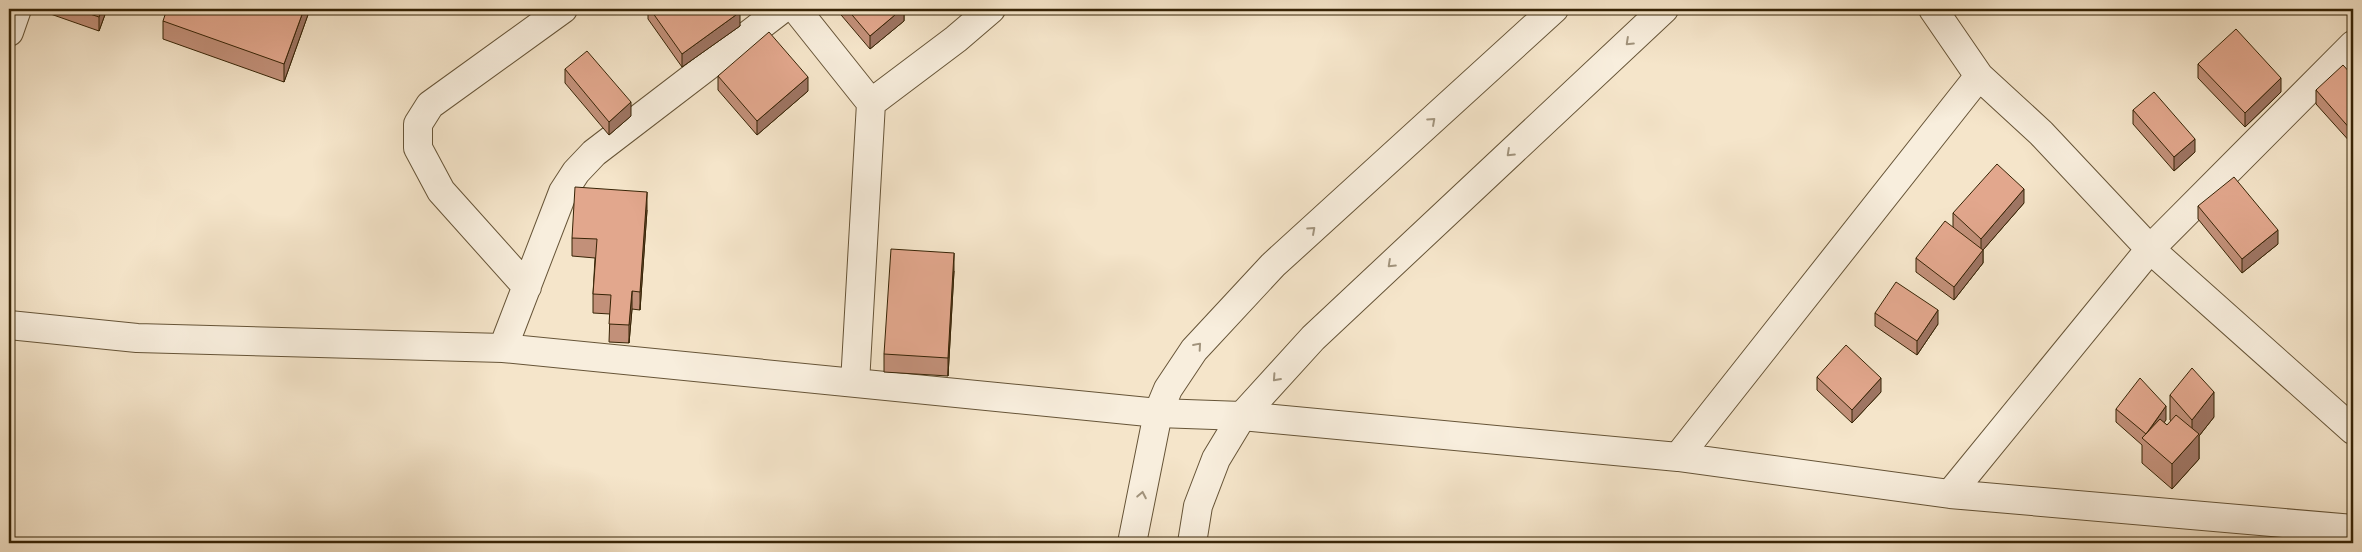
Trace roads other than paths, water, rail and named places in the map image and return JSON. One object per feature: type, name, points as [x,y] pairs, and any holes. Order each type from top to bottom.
[{"type":"street","points":[[9,32],[17,9]]},
{"type":"street","points":[[526,287],[441,190],[418,148],[418,124],[430,105],[563,9]]},
{"type":"street","points":[[503,348],[564,192],[576,172],[594,153],[782,9]]},
{"type":"street","points":[[796,9],[872,103],[855,383]]},
{"type":"street","points":[[872,103],[956,39],[991,9]]},
{"type":"street","points":[[1132,543],[1158,413],[1168,389],[1194,350],[1273,265],[1554,9]]},
{"type":"street","points":[[1192,543],[1198,506],[1216,458],[1242,416],[1313,338],[1664,9]]},
{"type":"street","points":[[1933,9],[1979,76],[2041,133],[2150,249],[2353,430]]},
{"type":"street","points":[[1950,494],[2150,249],[2353,45]]},
{"type":"street","points":[[1678,457],[1979,76]]},
{"type":"street","points":[[9,325],[137,338],[503,348],[1158,413],[1242,416],[1678,457],[1950,494],[2353,529]]}]
